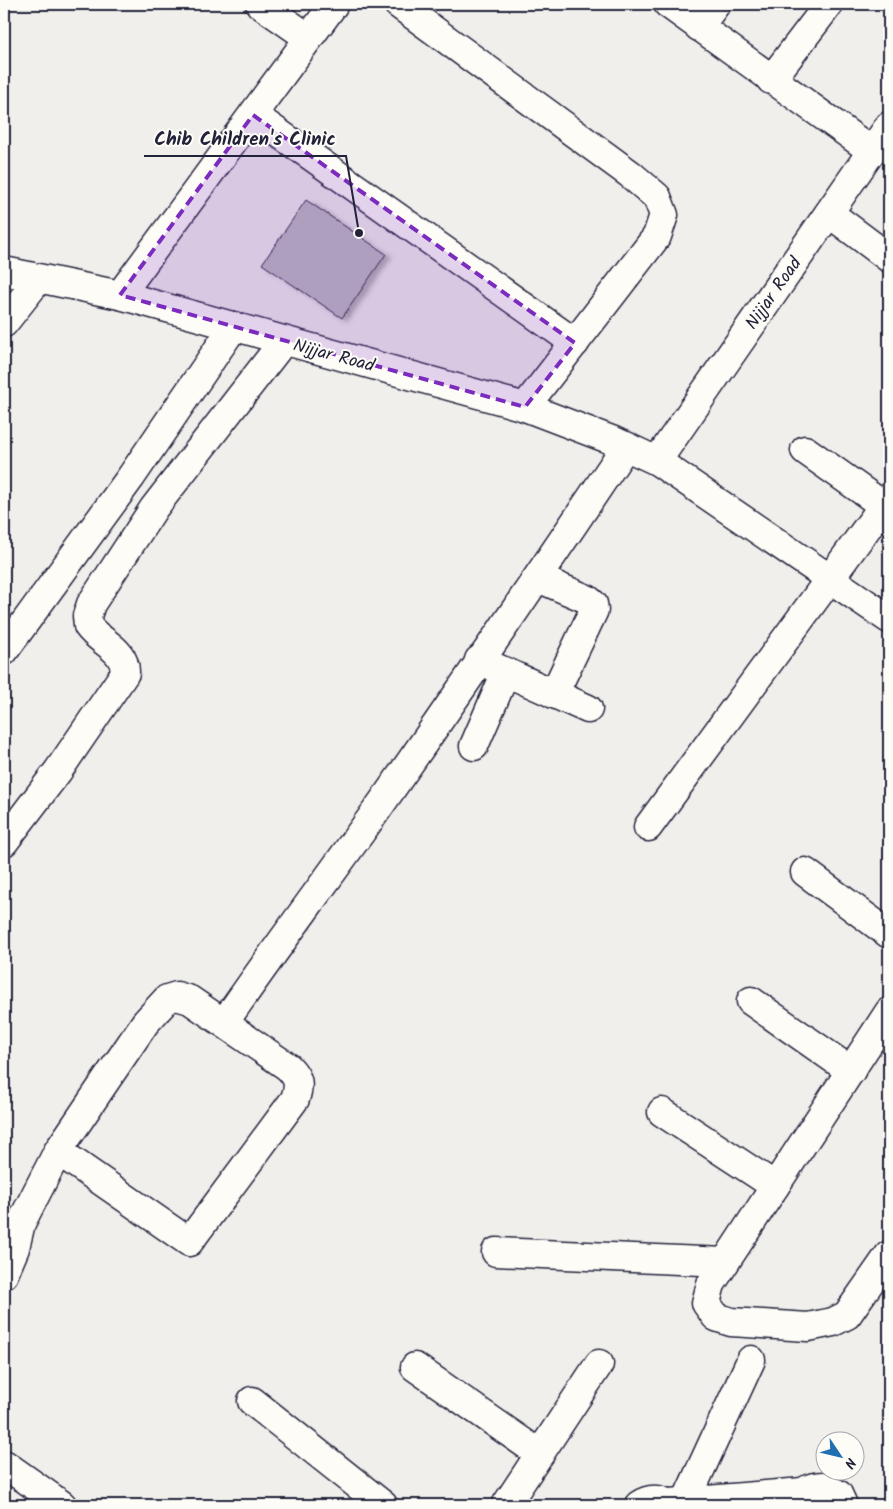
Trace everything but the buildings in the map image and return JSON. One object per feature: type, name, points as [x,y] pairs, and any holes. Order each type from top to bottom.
[{"type":"street","points":[[260,4],[309,38]]},
{"type":"street","points":[[120,295],[334,4]]},
{"type":"street","points":[[398,4],[592,145],[657,197],[664,215],[657,236],[526,407]]},
{"type":"street","points":[[668,4],[872,151]]},
{"type":"street","points":[[699,27],[716,4]]},
{"type":"street","points":[[771,80],[829,4]]},
{"type":"street","points":[[253,115],[574,343]]},
{"type":"street","name":"Nijjar Road","points":[[657,461],[889,126]]},
{"type":"street","points":[[829,213],[889,258]]},
{"type":"street","name":"Nijjar Road","points":[[4,271],[38,280],[120,295],[234,326],[283,342],[526,407],[626,446],[657,461],[889,619]]},
{"type":"street","points":[[4,323],[38,280]]},
{"type":"street","points":[[4,650],[137,469],[234,326]]},
{"type":"street","points":[[4,842],[58,771],[125,673],[126,665],[121,654],[88,626],[87,616],[91,604],[154,508],[283,342]]},
{"type":"street","points":[[224,1023],[373,815],[479,660],[538,578],[626,446]]},
{"type":"street","points":[[648,827],[886,502],[804,450]]},
{"type":"street","points":[[538,578],[587,599],[593,604],[594,610],[554,694]]},
{"type":"street","points":[[479,660],[588,709]]},
{"type":"street","points":[[448,705],[479,734],[506,672]]},
{"type":"street","points":[[805,872],[889,934]]},
{"type":"street","points":[[4,1274],[16,1248],[21,1223],[58,1151],[145,1023],[167,999],[177,996],[190,1000],[288,1067],[296,1075],[299,1084],[295,1099],[189,1242],[58,1151]]},
{"type":"street","points":[[751,1001],[851,1071]]},
{"type":"street","points":[[889,1012],[711,1284],[706,1303],[716,1316],[731,1322],[808,1327],[833,1322],[847,1315],[889,1255]]},
{"type":"street","points":[[662,1112],[775,1186]]},
{"type":"street","points":[[496,1252],[725,1262]]},
{"type":"street","points":[[675,1503],[751,1360]]},
{"type":"street","points":[[506,1505],[599,1364]]},
{"type":"street","points":[[415,1367],[540,1454]]},
{"type":"street","points":[[252,1401],[383,1505]]},
{"type":"street","points":[[4,1464],[62,1505]]},
{"type":"street","points":[[636,1505],[657,1500],[675,1503],[799,1499],[815,1486],[831,1488],[838,1494],[843,1505]]},
{"type":"highlighted area","points":[[253,115],[575,343],[525,407],[120,295]]},
{"type":"place","name":"Chib Children's Clinic","points":[[359,233]]}]
